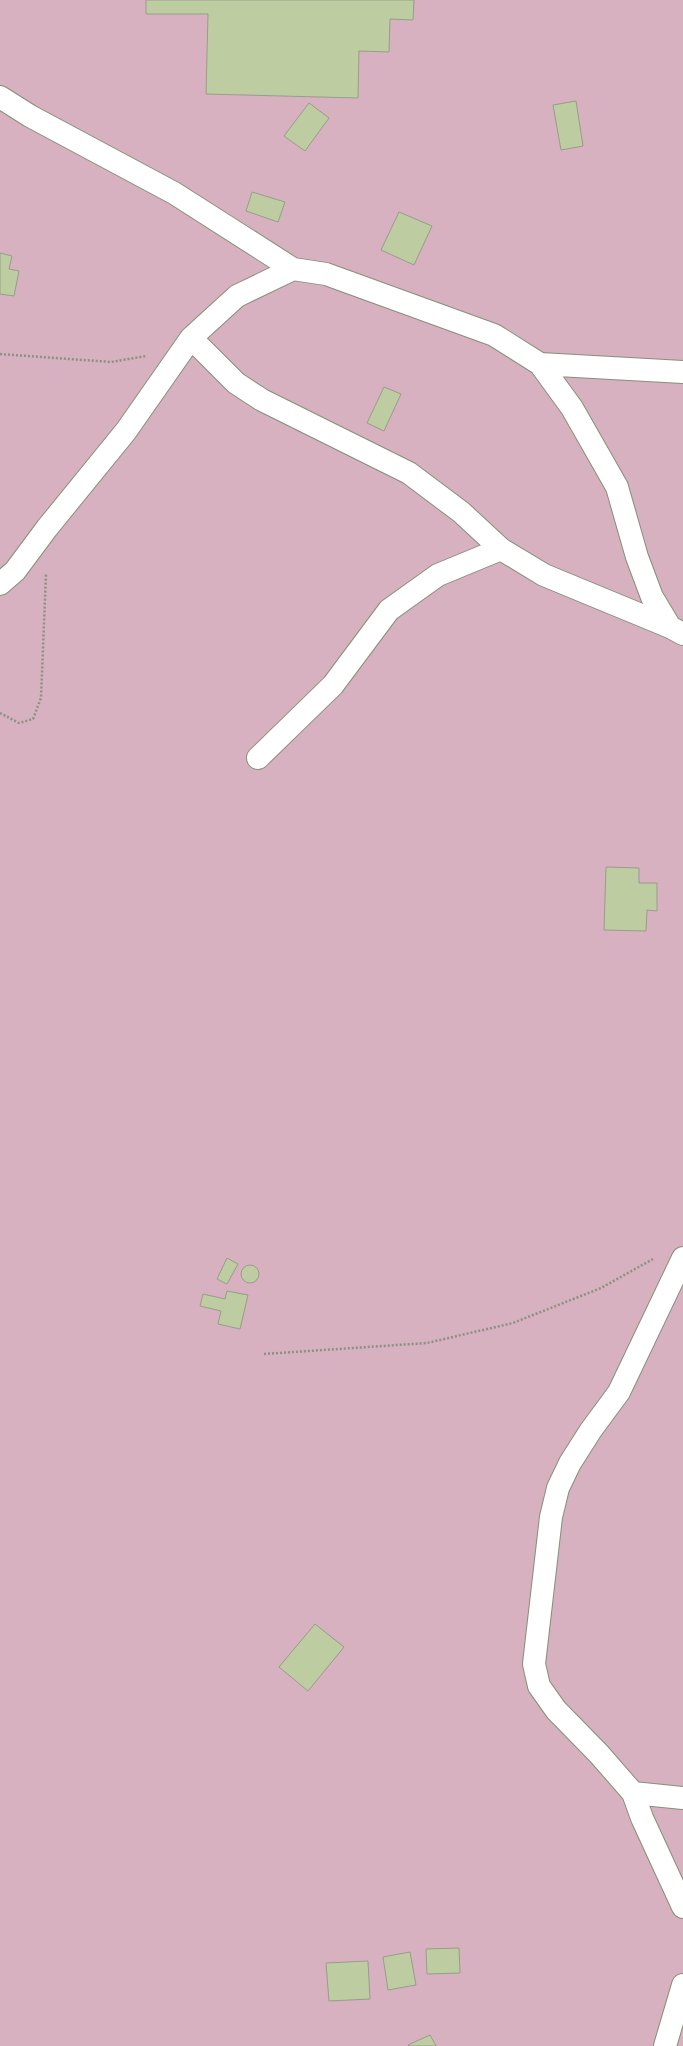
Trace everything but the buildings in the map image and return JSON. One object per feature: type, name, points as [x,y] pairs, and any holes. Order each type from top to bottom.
[{"type":"street","points":[[0,97],[30,116],[174,193],[293,269],[326,274],[494,335],[540,364],[572,408],[617,487],[637,557],[652,597],[677,630]]},
{"type":"street","points":[[0,584],[15,571],[126,431],[186,345],[237,296],[293,269]]},
{"type":"street","points":[[186,345],[236,383],[262,400],[409,473],[461,512],[501,549],[544,575],[677,630]]},
{"type":"street","points":[[540,364],[683,372]]},
{"type":"street","points":[[258,758],[333,685],[388,610],[438,575],[501,549]]},
{"type":"street","points":[[683,1258],[619,1392],[590,1430],[570,1463],[558,1488],[551,1517],[534,1664],[539,1686],[556,1710],[599,1754],[633,1793],[642,1818],[683,1907]]},
{"type":"street","points":[[633,1793],[683,1798]]},
{"type":"street","points":[[665,2046],[683,1985]]},
{"type":"path","points":[[0,354],[111,362],[186,345]]},
{"type":"path","points":[[0,713],[19,723],[33,719],[41,698],[48,528]]},
{"type":"path","points":[[264,1354],[427,1343],[513,1323],[602,1288],[656,1257]]},
{"type":"shaded area","points":[[0,0],[683,0],[683,2046],[0,2046]]}]
